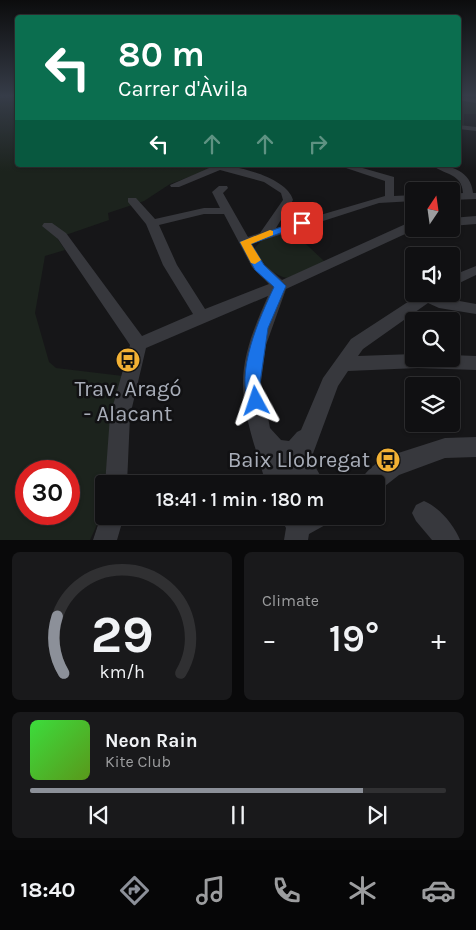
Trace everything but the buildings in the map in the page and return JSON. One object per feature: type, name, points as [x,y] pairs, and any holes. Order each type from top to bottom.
[{"type":"street","points":[[461,127],[476,129]]},
{"type":"street","points":[[175,184],[219,167]]},
{"type":"street","points":[[225,167],[268,180],[286,192],[288,200],[266,234]]},
{"type":"street","points":[[349,167],[390,179],[387,198]]},
{"type":"street","points":[[442,167],[458,173],[465,180],[472,196]]},
{"type":"street","points":[[224,188],[218,192],[226,212],[259,267],[280,286]]},
{"type":"street","points":[[245,242],[387,198],[405,198]]},
{"type":"street","points":[[132,200],[152,222],[170,265],[202,316]]},
{"type":"street","points":[[152,222],[204,212],[226,212]]},
{"type":"street","points":[[460,221],[476,220]]},
{"type":"street","points":[[48,226],[62,236],[139,344]]},
{"type":"street","points":[[139,344],[202,316],[280,286],[405,229]]},
{"type":"street","points":[[460,278],[476,270]]},
{"type":"street","points":[[274,475],[252,383],[262,328],[280,286]]},
{"type":"street","points":[[291,475],[300,460],[309,432],[330,384],[357,344],[419,302]]},
{"type":"street","points":[[438,302],[476,309]]},
{"type":"street","points":[[117,475],[120,416],[139,344]]},
{"type":"street","points":[[344,364],[418,361],[476,363]]},
{"type":"street","points":[[262,430],[274,447],[283,452],[295,450],[309,432]]},
{"type":"street","points":[[309,432],[314,475]]},
{"type":"street","points":[[380,475],[385,470],[409,460],[445,448],[476,447]]},
{"type":"street","points":[[300,460],[309,475]]},
{"type":"street","points":[[424,513],[448,540]]},
{"type":"street","points":[[105,540],[109,525]]},
{"type":"shaded area","points":[[0,121],[15,121],[15,167],[217,167],[170,184],[144,201],[108,213],[109,220],[57,238],[65,250],[45,256],[35,313],[49,362],[56,368],[123,376],[110,441],[106,475],[95,475],[95,525],[97,525],[90,540],[0,540]]},
{"type":"shaded area","points":[[292,231],[325,262],[287,278],[276,274],[268,267],[254,249],[261,241]]},
{"type":"slow traffic","points":[[255,260],[245,242],[270,233]]},
{"type":"place","name":"Trav. Aragó - Alacant","points":[[128,360]]},
{"type":"place","name":"Baix Llobregat","points":[[388,460]]},
{"type":"route","points":[[256,401],[252,383],[262,328],[280,286],[259,267],[245,242],[302,223]]}]
